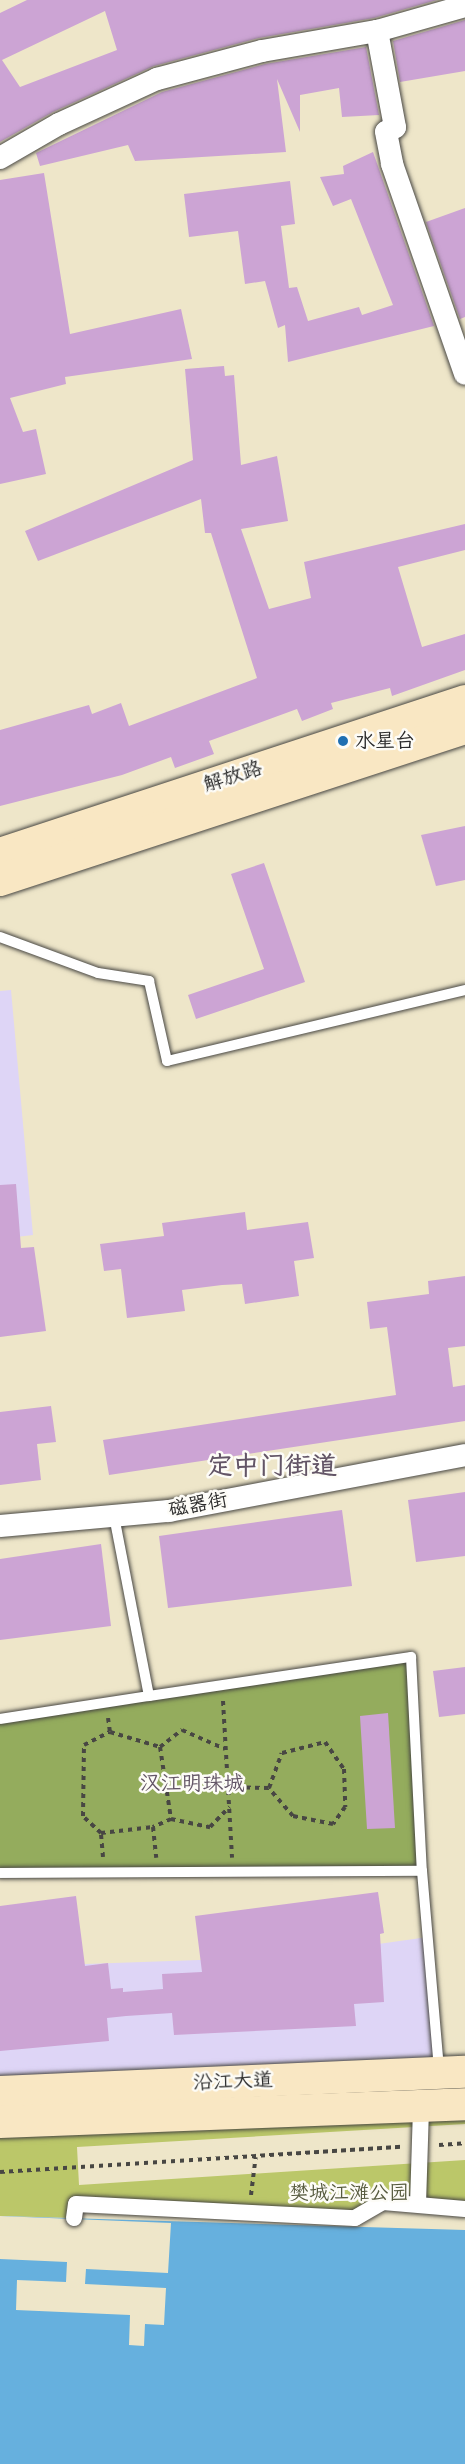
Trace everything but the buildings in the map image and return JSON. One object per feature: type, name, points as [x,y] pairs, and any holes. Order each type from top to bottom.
[{"type":"main road","name":"解放路","points":[[0,854],[465,701]]},
{"type":"main road","name":"解放路","points":[[0,880],[465,728]]},
{"type":"main road","name":"沿江大道","points":[[0,2092],[452,2073]]},
{"type":"main road","name":"沿江大道","points":[[0,2122],[465,2104]]},
{"type":"street","points":[[0,158],[59,124],[157,79],[262,51],[378,31],[460,4]]},
{"type":"street","points":[[378,31],[395,127],[386,132],[392,164],[465,374]]},
{"type":"street","name":"磁器街","points":[[0,1526],[169,1511],[465,1455]]},
{"type":"street","points":[[418,2204],[421,2107]]},
{"type":"street","points":[[74,2218],[76,2204],[355,2218],[383,2202],[465,2209]]},
{"type":"lane","points":[[0,937],[98,973],[149,981],[167,1061],[465,990]]},
{"type":"lane","points":[[114,1515],[149,1696]]},
{"type":"lane","points":[[0,1719],[411,1657],[422,1871],[452,2073]]},
{"type":"lane","points":[[0,1873],[422,1871]]},
{"type":"path","points":[[222,1685],[233,1872]]},
{"type":"path","points":[[106,1703],[110,1732]]},
{"type":"path","points":[[160,1747],[182,1730],[225,1749]]},
{"type":"path","points":[[104,1862],[100,1833],[83,1816],[84,1745],[110,1732],[160,1747]]},
{"type":"path","points":[[228,1787],[269,1788],[292,1816],[333,1824],[345,1807],[344,1768],[325,1742],[282,1753],[269,1788]]},
{"type":"path","points":[[160,1747],[171,1819]]},
{"type":"path","points":[[100,1833],[153,1827],[171,1819],[210,1827],[229,1807]]},
{"type":"path","points":[[146,1860],[156,1860],[153,1827]]},
{"type":"path","points":[[0,2172],[465,2143]]},
{"type":"path","points":[[249,2213],[256,2157]]},
{"type":"shaded area","points":[[11,990],[33,1235],[0,1239],[0,991]]},
{"type":"shaded area","points":[[428,1937],[439,2073],[0,2092],[0,1967],[286,1957]]},
{"type":"green space","points":[[411,1657],[422,1871],[0,1873],[0,1719]]},
{"type":"green space","name":"樊城江滩公园","points":[[465,2093],[465,2124],[77,2147],[79,2185],[465,2160],[465,2209],[383,2202],[355,2218],[77,2204],[74,2218],[0,2216],[0,2121]]},
{"type":"water","points":[[0,2216],[465,2230],[465,2464],[0,2464]]},
{"type":"pier","points":[[0,2216],[171,2223],[168,2273],[86,2269],[85,2284],[166,2288],[164,2325],[145,2324],[144,2346],[129,2345],[130,2315],[16,2310],[17,2280],[66,2282],[67,2262],[0,2259]]},
{"type":"place","name":"水星台","points":[[343,741]]},
{"type":"district","name":"定中门街道","points":[[272,1468]]},
{"type":"district","name":"汉江明珠城","points":[[192,1784]]}]
